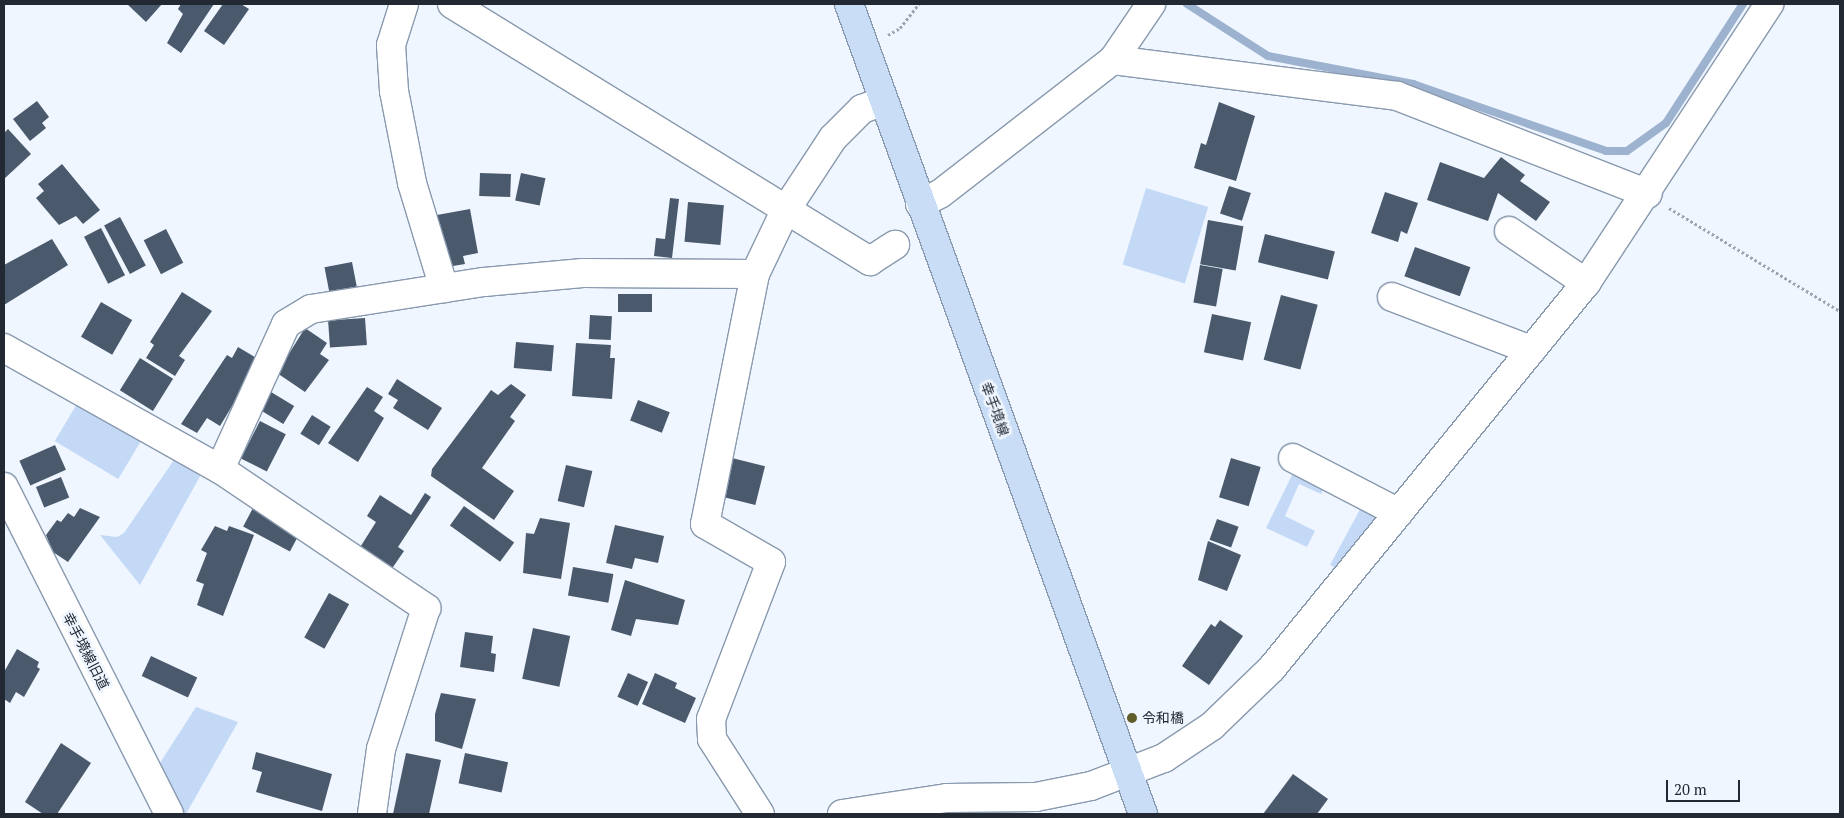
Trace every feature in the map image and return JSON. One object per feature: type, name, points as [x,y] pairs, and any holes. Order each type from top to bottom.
[{"type":"main road","name":"幸手境線","points":[[849,4],[1143,814]]},
{"type":"street","points":[[404,4],[391,45],[394,91],[412,183],[444,288]]},
{"type":"street","points":[[452,4],[785,211],[870,261],[894,245]]},
{"type":"street","points":[[920,204],[940,194],[1113,60],[1151,4]]},
{"type":"street","points":[[842,814],[947,798],[1036,796],[1128,774],[1164,758],[1212,726],[1272,668],[1586,282],[1648,194],[1769,4]]},
{"type":"street","points":[[1113,60],[1397,96],[1648,194]]},
{"type":"street","points":[[760,814],[712,739],[711,719],[771,562],[705,524],[755,274],[785,211],[849,118],[884,101]]},
{"type":"street","points":[[1509,231],[1586,282]]},
{"type":"street","points":[[220,469],[286,324],[311,309],[444,288],[583,273],[755,274]]},
{"type":"street","points":[[1392,297],[1531,350]]},
{"type":"street","points":[[4,348],[220,469],[426,608],[381,750],[372,814]]},
{"type":"street","points":[[1293,458],[1399,513]]},
{"type":"street","name":"幸手境線旧道","points":[[4,487],[169,814]]},
{"type":"path","points":[[864,46],[900,28],[919,4]]},
{"type":"path","points":[[1648,194],[1840,310]]},
{"type":"shaded area","points":[[1146,188],[1208,207],[1185,284],[1123,265]]},
{"type":"shaded area","points":[[80,399],[143,437],[118,479],[55,441]]},
{"type":"shaded area","points":[[178,454],[204,469],[140,585],[100,535],[117,537],[124,533]]},
{"type":"shaded area","points":[[1295,469],[1326,484],[1321,494],[1299,484],[1285,516],[1315,531],[1307,547],[1266,528]]},
{"type":"shaded area","points":[[1364,502],[1381,517],[1338,569],[1330,565]]},
{"type":"shaded area","points":[[196,707],[238,722],[186,814],[181,814],[158,766]]},
{"type":"building","points":[[127,4],[162,4],[146,22]]},
{"type":"building","points":[[181,4],[214,4],[181,53],[167,43],[183,14],[178,9]]},
{"type":"building","points":[[223,4],[241,4],[249,9],[224,45],[204,31]]},
{"type":"building","points":[[37,101],[49,117],[42,123],[46,128],[30,141],[13,119]]},
{"type":"building","points":[[1219,102],[1255,116],[1236,181],[1194,168],[1201,143],[1206,145]]},
{"type":"building","points":[[8,129],[31,154],[4,179],[4,133]]},
{"type":"building","points":[[1501,157],[1525,175],[1520,181],[1550,202],[1536,221],[1498,193],[1488,221],[1427,200],[1440,162],[1484,178]]},
{"type":"building","points":[[62,164],[100,210],[83,224],[76,216],[59,225],[36,198],[44,191],[38,184]]},
{"type":"building","points":[[480,173],[511,174],[510,197],[479,196]]},
{"type":"building","points":[[521,173],[545,178],[540,206],[515,200]]},
{"type":"building","points":[[1229,186],[1251,193],[1242,221],[1220,214]]},
{"type":"building","points":[[1385,192],[1418,203],[1407,234],[1401,231],[1398,242],[1371,233]]},
{"type":"building","points":[[670,198],[679,199],[672,258],[654,256],[656,238],[665,239]]},
{"type":"building","points":[[688,202],[724,205],[720,245],[685,242]]},
{"type":"building","points":[[470,209],[478,253],[463,256],[465,264],[447,267],[437,215]]},
{"type":"building","points":[[120,217],[146,266],[130,274],[104,225]]},
{"type":"building","points":[[1208,220],[1243,226],[1236,271],[1200,264]]},
{"type":"building","points":[[101,228],[125,275],[108,284],[84,237]]},
{"type":"building","points":[[166,229],[183,263],[161,274],[144,240]]},
{"type":"building","points":[[1265,234],[1335,251],[1328,280],[1258,262]]},
{"type":"building","points":[[52,239],[68,265],[4,305],[4,265]]},
{"type":"building","points":[[1415,247],[1470,267],[1460,296],[1404,276]]},
{"type":"building","points":[[352,262],[357,287],[329,292],[325,267]]},
{"type":"building","points":[[1200,265],[1223,269],[1216,306],[1193,302]]},
{"type":"building","points":[[182,292],[212,311],[179,356],[185,360],[175,376],[146,358],[154,345],[150,342]]},
{"type":"building","points":[[618,294],[652,294],[652,312],[618,312]]},
{"type":"building","points":[[1281,295],[1318,305],[1300,370],[1264,360]]},
{"type":"building","points":[[101,302],[132,320],[112,355],[81,337]]},
{"type":"building","points":[[1212,314],[1251,322],[1243,360],[1204,352]]},
{"type":"building","points":[[590,315],[612,316],[611,340],[589,339]]},
{"type":"building","points":[[365,318],[367,345],[330,348],[328,321]]},
{"type":"building","points":[[305,328],[327,343],[320,354],[329,360],[305,392],[277,373]]},
{"type":"building","points":[[516,342],[554,345],[552,371],[514,368]]},
{"type":"building","points":[[576,343],[611,345],[610,358],[615,358],[612,399],[572,396]]},
{"type":"building","points":[[238,347],[260,360],[220,426],[207,418],[197,433],[181,424],[227,355],[232,358]]},
{"type":"building","points":[[140,358],[173,379],[153,411],[120,390]]},
{"type":"building","points":[[397,379],[442,408],[428,430],[393,408],[398,400],[388,394]]},
{"type":"building","points":[[511,384],[526,395],[510,417],[515,421],[482,468],[514,491],[494,520],[431,476],[432,469],[491,390],[498,395]]},
{"type":"building","points":[[367,387],[383,397],[374,411],[384,418],[358,462],[328,443]]},
{"type":"building","points":[[271,392],[294,406],[283,424],[260,410]]},
{"type":"building","points":[[638,400],[670,412],[662,433],[630,421]]},
{"type":"building","points":[[312,415],[331,427],[319,445],[300,434]]},
{"type":"building","points":[[260,421],[286,434],[267,472],[241,458]]},
{"type":"building","points":[[55,445],[66,470],[30,486],[19,461]]},
{"type":"building","points":[[732,458],[765,466],[755,505],[722,497]]},
{"type":"building","points":[[1231,458],[1261,467],[1249,506],[1219,497]]},
{"type":"building","points":[[566,465],[592,471],[584,507],[558,501]]},
{"type":"building","points":[[61,477],[69,497],[44,508],[36,487]]},
{"type":"building","points":[[425,493],[431,497],[398,547],[404,551],[391,570],[359,549],[376,522],[367,516],[380,495],[411,515]]},
{"type":"building","points":[[464,506],[514,542],[500,562],[450,525]]},
{"type":"building","points":[[80,508],[100,517],[68,562],[53,552],[46,535],[57,520],[61,522],[68,513],[74,517]]},
{"type":"building","points":[[253,508],[300,533],[290,551],[243,527]]},
{"type":"building","points":[[540,518],[570,523],[561,579],[523,573],[526,533],[534,534]]},
{"type":"building","points":[[1217,519],[1239,527],[1231,548],[1209,540]]},
{"type":"building","points":[[615,525],[664,536],[658,563],[635,558],[632,569],[606,563]]},
{"type":"building","points":[[215,526],[227,531],[229,526],[254,535],[223,616],[197,605],[204,584],[196,581],[207,553],[201,550]]},
{"type":"building","points":[[1208,541],[1241,555],[1227,591],[1198,580]]},
{"type":"building","points":[[573,567],[613,574],[608,603],[568,596]]},
{"type":"building","points":[[625,580],[685,600],[678,625],[636,619],[631,636],[611,630]]},
{"type":"building","points":[[329,593],[349,604],[324,649],[304,638]]},
{"type":"building","points":[[1220,620],[1243,636],[1209,685],[1182,666],[1211,624],[1215,627]]},
{"type":"building","points":[[533,628],[570,636],[559,687],[522,679]]},
{"type":"building","points":[[465,632],[493,636],[491,653],[496,654],[494,672],[460,667]]},
{"type":"building","points":[[17,649],[39,662],[37,667],[40,669],[24,697],[16,692],[10,703],[4,699],[4,672]]},
{"type":"building","points":[[151,656],[197,678],[188,697],[142,676]]},
{"type":"building","points":[[628,673],[648,682],[638,706],[617,697]]},
{"type":"building","points":[[655,673],[677,683],[675,688],[696,698],[685,723],[642,704]]},
{"type":"building","points":[[441,693],[476,699],[462,749],[435,741],[435,714]]},
{"type":"building","points":[[61,743],[91,763],[57,814],[43,814],[25,802]]},
{"type":"building","points":[[256,752],[332,774],[322,811],[256,792],[262,772],[252,769]]},
{"type":"building","points":[[406,753],[441,760],[429,814],[393,814]]},
{"type":"building","points":[[465,753],[508,762],[502,792],[459,783]]},
{"type":"building","points":[[1293,774],[1328,799],[1317,814],[1263,814]]},
{"type":"waterway","points":[[1187,4],[1268,56],[1413,84],[1606,151],[1627,151],[1666,123],[1743,4]]},
{"type":"place","name":"令和橋","points":[[1132,718]]}]
